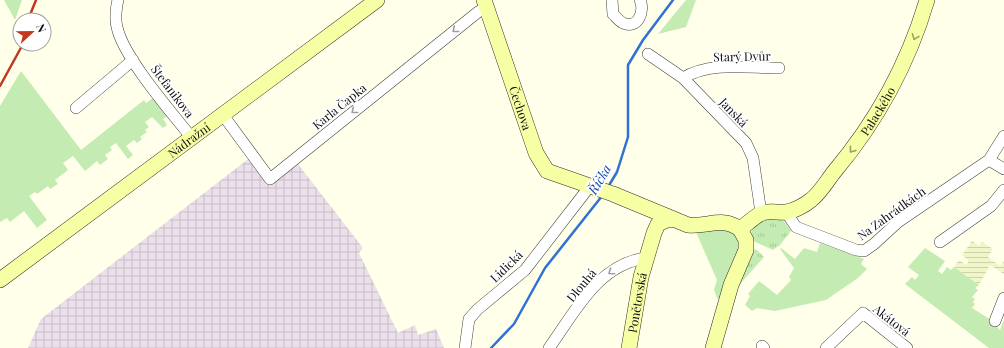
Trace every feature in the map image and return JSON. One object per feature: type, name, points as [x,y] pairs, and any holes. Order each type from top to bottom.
[{"type":"street","name":"Štefanikova","points":[[118,0],[116,27],[125,47],[133,60],[192,138]]},
{"type":"street","name":"Nádražní","points":[[0,280],[378,0]]},
{"type":"street","points":[[612,0],[613,14],[623,23],[632,24],[640,19],[643,10],[640,0]]},
{"type":"street","name":"Palackého","points":[[786,212],[803,206],[811,200],[869,127],[908,56],[917,34],[926,0]]},
{"type":"street","name":"Karla Čapka","points":[[223,115],[270,179],[472,16],[485,3]]},
{"type":"street","name":"Čechova","points":[[485,3],[536,153],[547,171],[612,194],[688,225],[700,226],[720,221],[731,222],[740,229]]},
{"type":"street","name":"Janská","points":[[648,54],[683,78],[746,143],[753,158],[761,213]]},
{"type":"street","points":[[76,108],[133,60]]},
{"type":"street","name":"Starý Dvůr","points":[[683,78],[692,73],[716,67],[779,68]]},
{"type":"street","name":"Na Zahrádkách","points":[[786,212],[796,227],[856,250],[864,251],[898,222],[989,160],[1004,136]]},
{"type":"street","points":[[989,160],[1004,168]]},
{"type":"street","name":"Lidická","points":[[465,348],[469,319],[478,309],[524,270],[593,187]]},
{"type":"street","points":[[940,242],[991,206],[1004,190]]},
{"type":"street","points":[[634,203],[645,213],[650,222],[652,234],[648,252]]},
{"type":"street","points":[[713,348],[731,285],[744,260],[746,240],[740,229],[761,213],[777,211],[786,212]]},
{"type":"street","points":[[648,252],[658,224],[673,219]]},
{"type":"street","name":"Dlouhá","points":[[549,348],[595,285],[608,273],[622,264],[634,260],[648,252]]},
{"type":"street","name":"Ponětovská","points":[[629,348],[641,277],[648,252]]},
{"type":"street","points":[[995,321],[1004,298]]},
{"type":"street","name":"Akátová","points":[[826,348],[863,313],[907,348]]},
{"type":"shaded area","points":[[256,153],[273,177],[294,159],[363,248],[359,253],[398,333],[415,325],[418,335],[436,329],[444,348],[28,348],[41,319]]},
{"type":"green space","points":[[4,0],[22,0],[18,12],[12,12],[12,15]]},
{"type":"green space","points":[[686,0],[696,0],[686,27],[658,34]]},
{"type":"green space","points":[[21,71],[81,150],[144,100],[146,103],[153,98],[167,116],[163,119],[167,125],[163,128],[152,117],[145,122],[149,127],[145,130],[147,132],[140,137],[142,139],[137,143],[134,140],[126,146],[133,155],[128,159],[116,143],[110,147],[112,150],[105,155],[108,159],[100,165],[97,161],[85,171],[73,156],[63,163],[68,170],[55,180],[58,184],[50,189],[48,186],[37,194],[35,192],[29,196],[47,220],[37,228],[24,211],[10,222],[7,218],[0,222],[0,106]]},
{"type":"green space","points":[[777,218],[784,221],[791,231],[780,245],[773,250],[751,240],[752,228],[763,219]]},
{"type":"green space","points":[[718,226],[736,232],[742,247],[722,300],[717,298],[714,290],[717,280],[695,230]]},
{"type":"green space","points":[[972,241],[979,246],[982,242],[993,249],[988,257],[1000,266],[1004,261],[1004,274],[990,265],[979,285],[954,267],[959,260],[966,265],[969,261],[962,255]]},
{"type":"green space","points":[[820,243],[864,259],[861,264],[867,269],[858,278],[826,300],[775,311],[757,308],[752,311],[745,305],[750,296],[748,294],[759,281],[777,295],[791,280],[789,277],[794,268],[780,249],[781,248],[795,259],[804,248],[817,252]]},
{"type":"green space","points":[[925,248],[945,261],[938,271],[942,274],[947,267],[951,270],[954,267],[979,285],[975,288],[978,290],[972,297],[975,299],[973,302],[975,304],[972,308],[996,323],[996,326],[1000,330],[1004,320],[1004,348],[989,348],[905,284],[912,277],[915,280],[919,275],[908,267]]},
{"type":"green space","points":[[752,249],[757,250],[764,257],[741,283],[733,296]]},
{"type":"waterway","name":"Říčka","points":[[608,187],[617,172],[628,137],[628,65],[643,40],[673,0]]},
{"type":"waterway","name":"Říčka","points":[[491,348],[514,324],[545,268],[602,196]]},
{"type":"railway","points":[[31,12],[36,0]]},
{"type":"railway","points":[[0,86],[19,52]]}]
